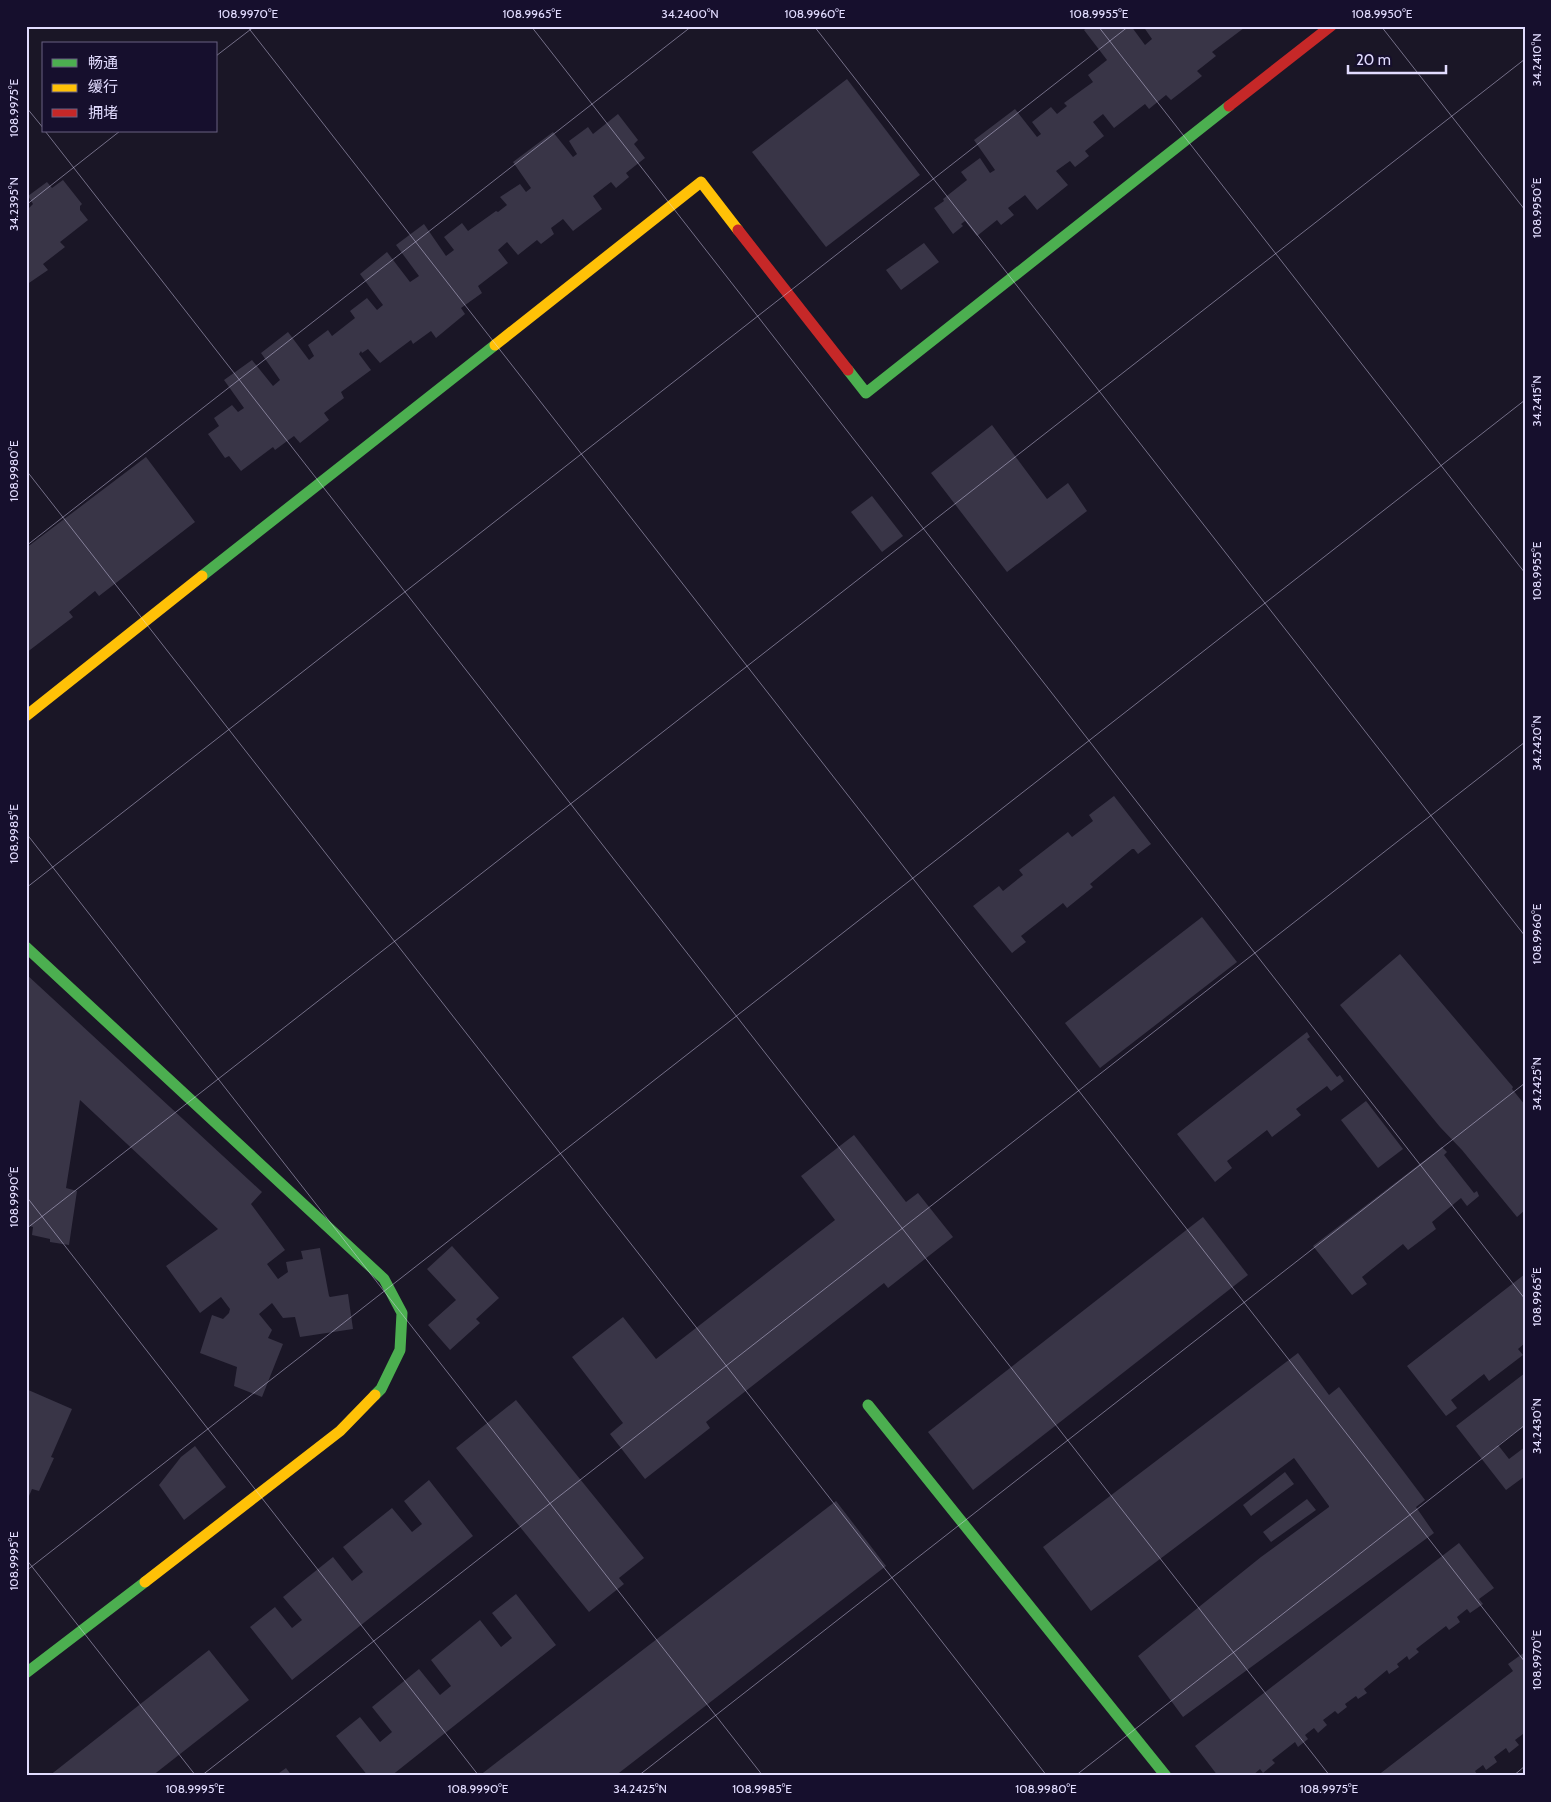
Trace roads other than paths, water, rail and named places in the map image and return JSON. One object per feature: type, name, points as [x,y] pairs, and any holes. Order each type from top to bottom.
[{"type":"street","points":[[26,716],[701,182],[866,393],[1331,26]]},
{"type":"street","points":[[26,947],[384,1279],[402,1313],[400,1350],[381,1389],[340,1431],[26,1674]]},
{"type":"street","points":[[868,1405],[1166,1776]]}]
